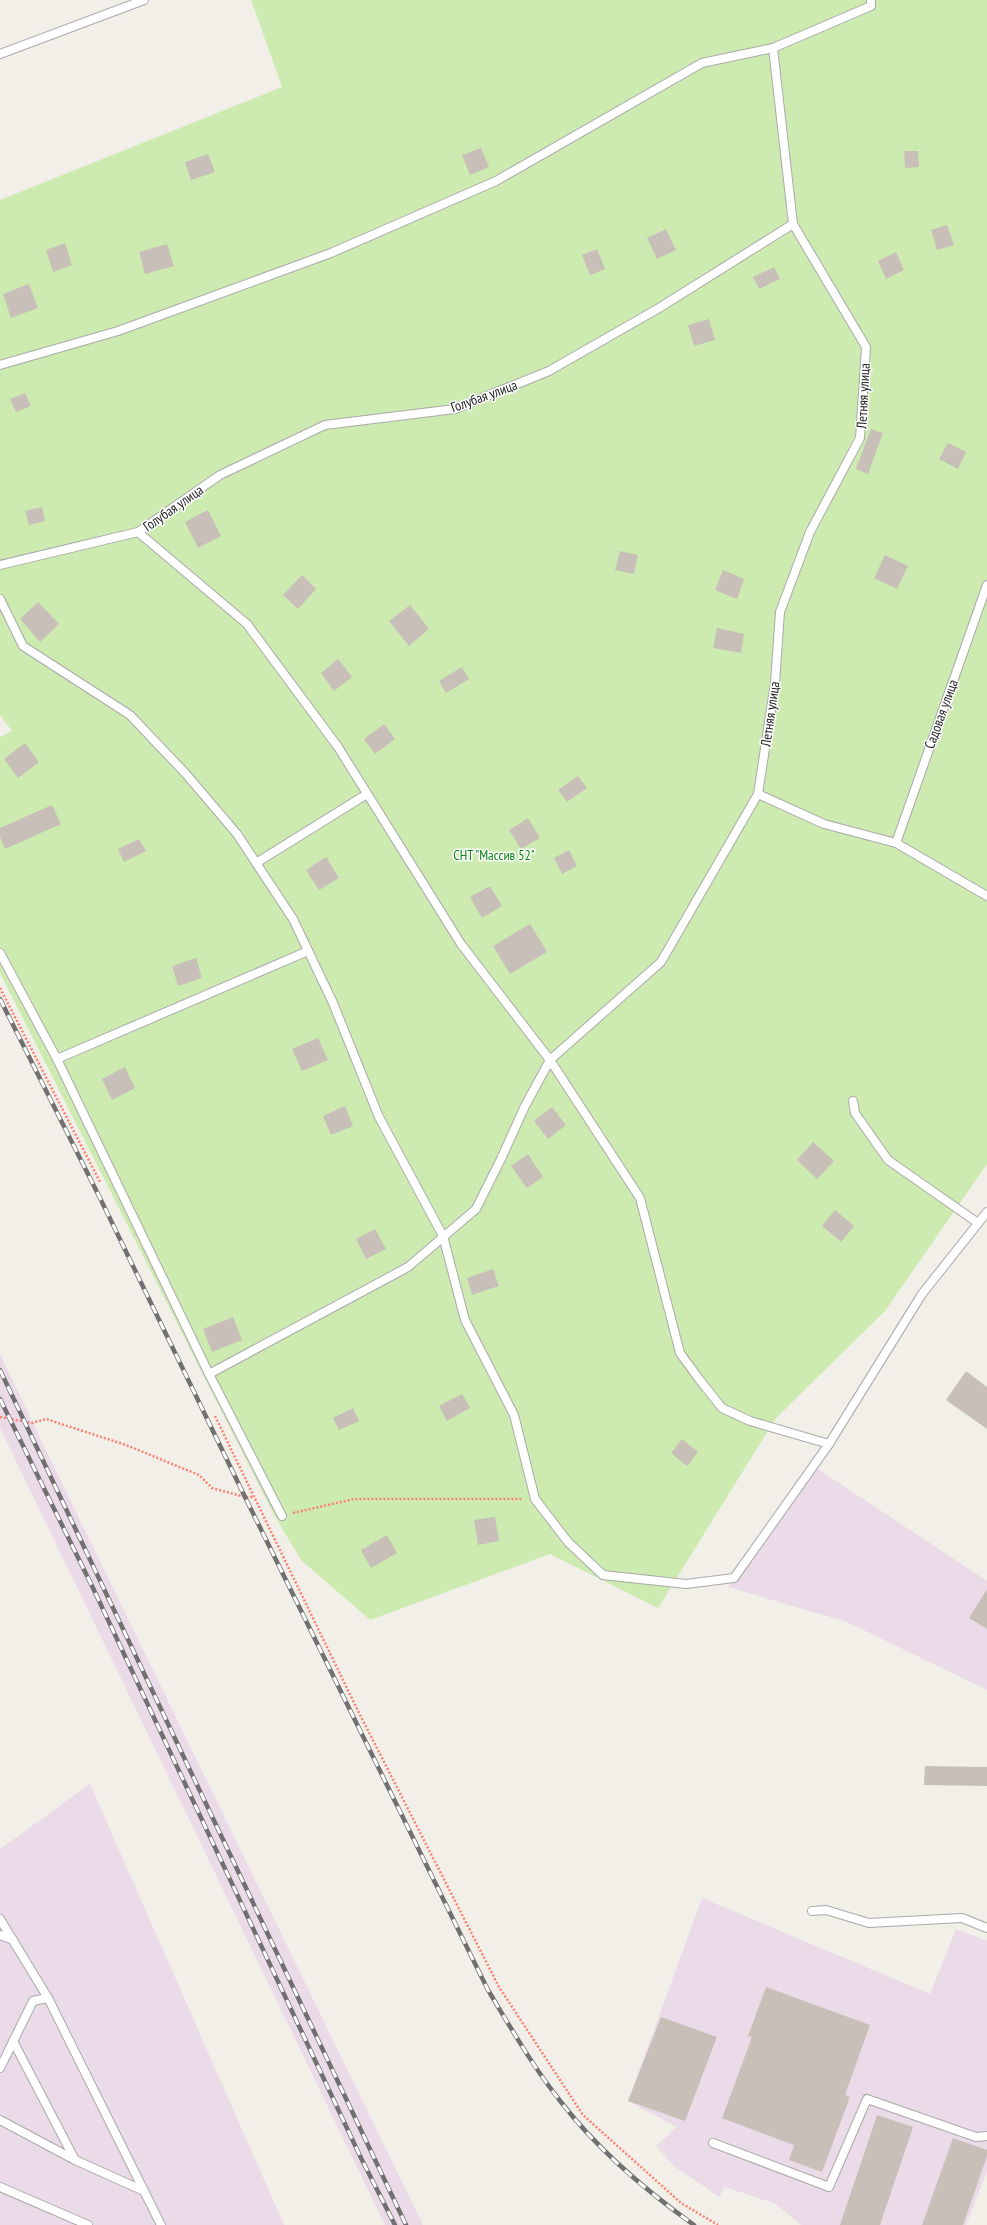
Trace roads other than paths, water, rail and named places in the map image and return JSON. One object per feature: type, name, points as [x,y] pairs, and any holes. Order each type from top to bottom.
[{"type":"lane","points":[[0,54],[144,0]]},
{"type":"lane","points":[[0,365],[118,331],[331,253],[496,181],[702,63],[773,48],[870,6],[871,0]]},
{"type":"lane","name":"Летняя улица","points":[[758,794],[775,683],[780,612],[810,532],[860,438],[866,347],[793,224],[773,48]]},
{"type":"lane","name":"Голубая улица","points":[[138,532],[220,475],[325,425],[455,409],[549,371],[659,308],[793,224]]},
{"type":"lane","points":[[0,565],[138,532],[246,624],[338,747],[461,944],[550,1060],[640,1198],[680,1353],[722,1408],[750,1421],[829,1444]]},
{"type":"lane","name":"Садовая улица","points":[[896,843],[987,585]]},
{"type":"lane","points":[[0,599],[23,646],[130,715],[186,774],[232,828],[293,919],[333,1003],[379,1117],[443,1236],[465,1320],[514,1415],[535,1499],[568,1542],[603,1575],[686,1584],[734,1578],[829,1444],[922,1294],[987,1212]]},
{"type":"lane","points":[[256,863],[367,794]]},
{"type":"lane","points":[[209,1374],[408,1267],[476,1209],[525,1106],[550,1060],[661,962],[758,794],[824,824],[896,843],[987,896]]},
{"type":"lane","points":[[57,1058],[308,951]]},
{"type":"lane","points":[[0,953],[57,1058],[209,1374],[282,1516]]},
{"type":"lane","points":[[853,1101],[855,1113],[888,1160],[978,1223]]},
{"type":"lane","points":[[812,1911],[826,1910],[869,1923],[962,1918],[987,1928]]},
{"type":"lane","points":[[0,1919],[48,1998],[160,2225]]},
{"type":"lane","points":[[0,1935],[13,1940]]},
{"type":"lane","points":[[0,2068],[33,2001],[48,1998]]},
{"type":"lane","points":[[13,2041],[75,2160]]},
{"type":"lane","points":[[713,2143],[829,2187],[867,2099],[976,2137],[987,2136]]},
{"type":"lane","points":[[0,2120],[75,2160],[144,2191]]},
{"type":"lane","points":[[0,2187],[88,2225]]},
{"type":"railway","points":[[0,999],[100,1198],[245,1497],[488,1990],[532,2061],[575,2120],[606,2153],[658,2198],[694,2225]]},
{"type":"railway","points":[[0,1370],[406,2225]]},
{"type":"railway","points":[[0,1399],[93,1588],[361,2158],[395,2225]]},
{"type":"park label","name":"СНТ \"Массив 52\"","points":[[494,855]]}]
